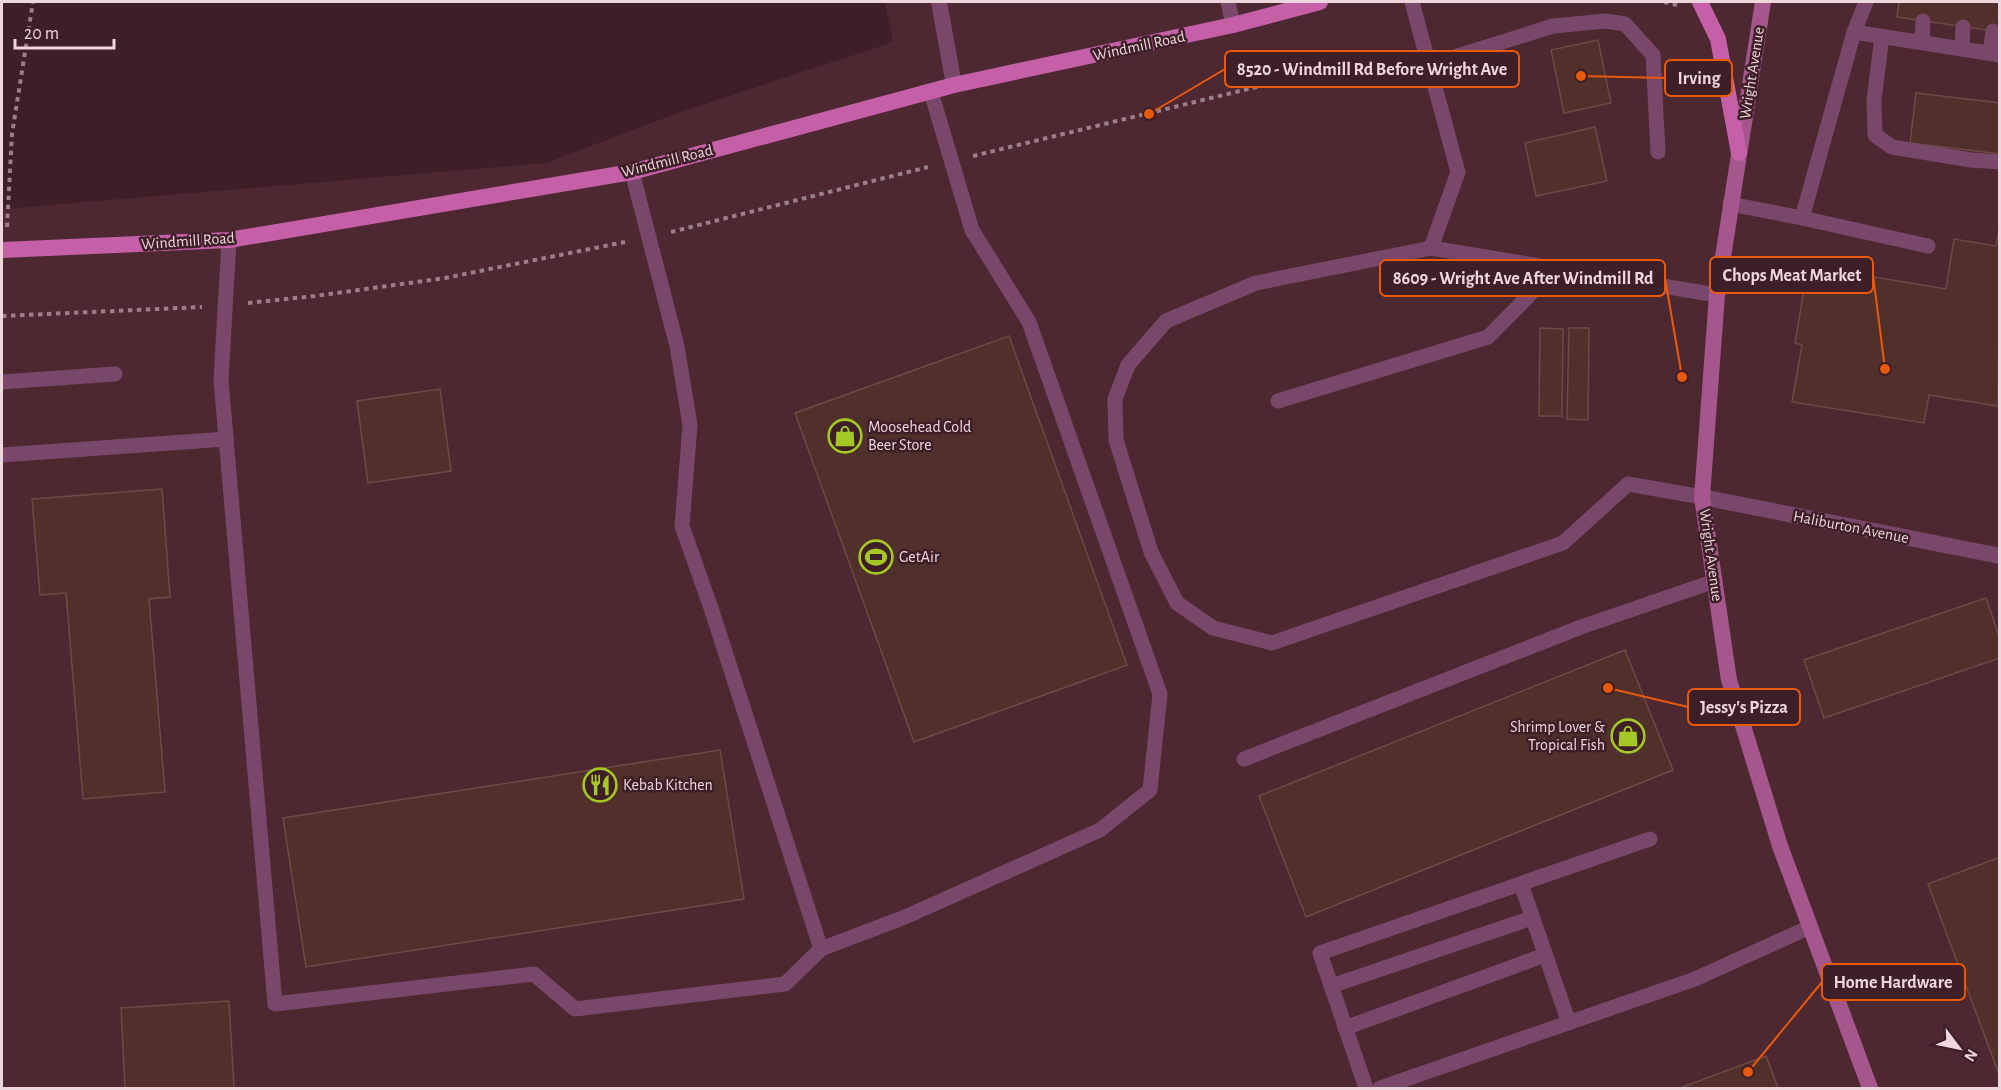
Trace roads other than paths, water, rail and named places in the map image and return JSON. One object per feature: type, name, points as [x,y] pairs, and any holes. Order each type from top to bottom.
[{"type":"main road","name":"Windmill Road","points":[[4,250],[229,240],[632,172],[954,85],[1233,25],[1320,2]]},
{"type":"main road","points":[[1700,2],[1718,39],[1739,153]]},
{"type":"main road","name":"Wright Avenue","points":[[1763,2],[1717,295],[1702,497],[1729,680],[1780,846],[1869,1089]]},
{"type":"street","points":[[939,2],[954,85]]},
{"type":"street","name":"Haliburton Avenue","points":[[1702,497],[2000,556]]},
{"type":"lane","points":[[1228,2],[1233,25]]},
{"type":"lane","points":[[1412,2],[1458,172],[1431,248]]},
{"type":"lane","points":[[1802,218],[1854,32],[1866,2]]},
{"type":"lane","points":[[1429,65],[1553,26],[1606,21],[1626,24],[1653,56],[1658,152]]},
{"type":"lane","points":[[1922,42],[1923,21]]},
{"type":"lane","points":[[1962,49],[1963,27]]},
{"type":"lane","points":[[1854,32],[1995,54],[1993,31]]},
{"type":"lane","points":[[1882,37],[1874,100],[1875,135],[1892,147],[1971,160],[2000,162]]},
{"type":"lane","points":[[229,240],[221,380],[275,1004],[534,974],[575,1009],[785,984],[821,949],[905,917],[1100,830],[1150,790],[1160,694],[1029,322],[972,230],[931,92]]},
{"type":"lane","points":[[632,172],[677,346],[690,425],[682,525],[821,949]]},
{"type":"lane","points":[[1730,204],[1928,246]]},
{"type":"lane","points":[[1702,497],[1628,484],[1563,543],[1272,642],[1213,628],[1178,603],[1150,552],[1116,440],[1115,399],[1128,365],[1166,321],[1256,283],[1431,248],[1717,295]]},
{"type":"lane","points":[[1278,401],[1488,337],[1556,268]]},
{"type":"lane","points":[[2,382],[115,374]]},
{"type":"lane","points":[[2,455],[226,439]]},
{"type":"lane","points":[[1244,759],[1581,627],[1714,582]]},
{"type":"lane","points":[[1366,1089],[1320,953],[1650,839]]},
{"type":"lane","points":[[1521,884],[1569,1023]]},
{"type":"lane","points":[[1331,986],[1533,918]]},
{"type":"lane","points":[[1380,1089],[1695,979],[1810,927]]},
{"type":"lane","points":[[1346,1028],[1545,955]]},
{"type":"place","name":"Irving","points":[[1581,76]]},
{"type":"place","name":"8520 - Windmill Rd Before Wright Ave","points":[[1149,114]]},
{"type":"place","name":"Chops Meat Market","points":[[1885,369]]},
{"type":"place","name":"8609 - Wright Ave After Windmill Rd","points":[[1682,377]]},
{"type":"place","name":"Moosehead Cold Beer Store","points":[[845,436]]},
{"type":"place","name":"GetAir","points":[[876,557]]},
{"type":"place","name":"Jessy's Pizza","points":[[1608,688]]},
{"type":"place","name":"Shrimp Lover & Tropical Fish","points":[[1628,736]]},
{"type":"place","name":"Kebab Kitchen","points":[[600,785]]},
{"type":"place","name":"Home Hardware","points":[[1748,1072]]}]
